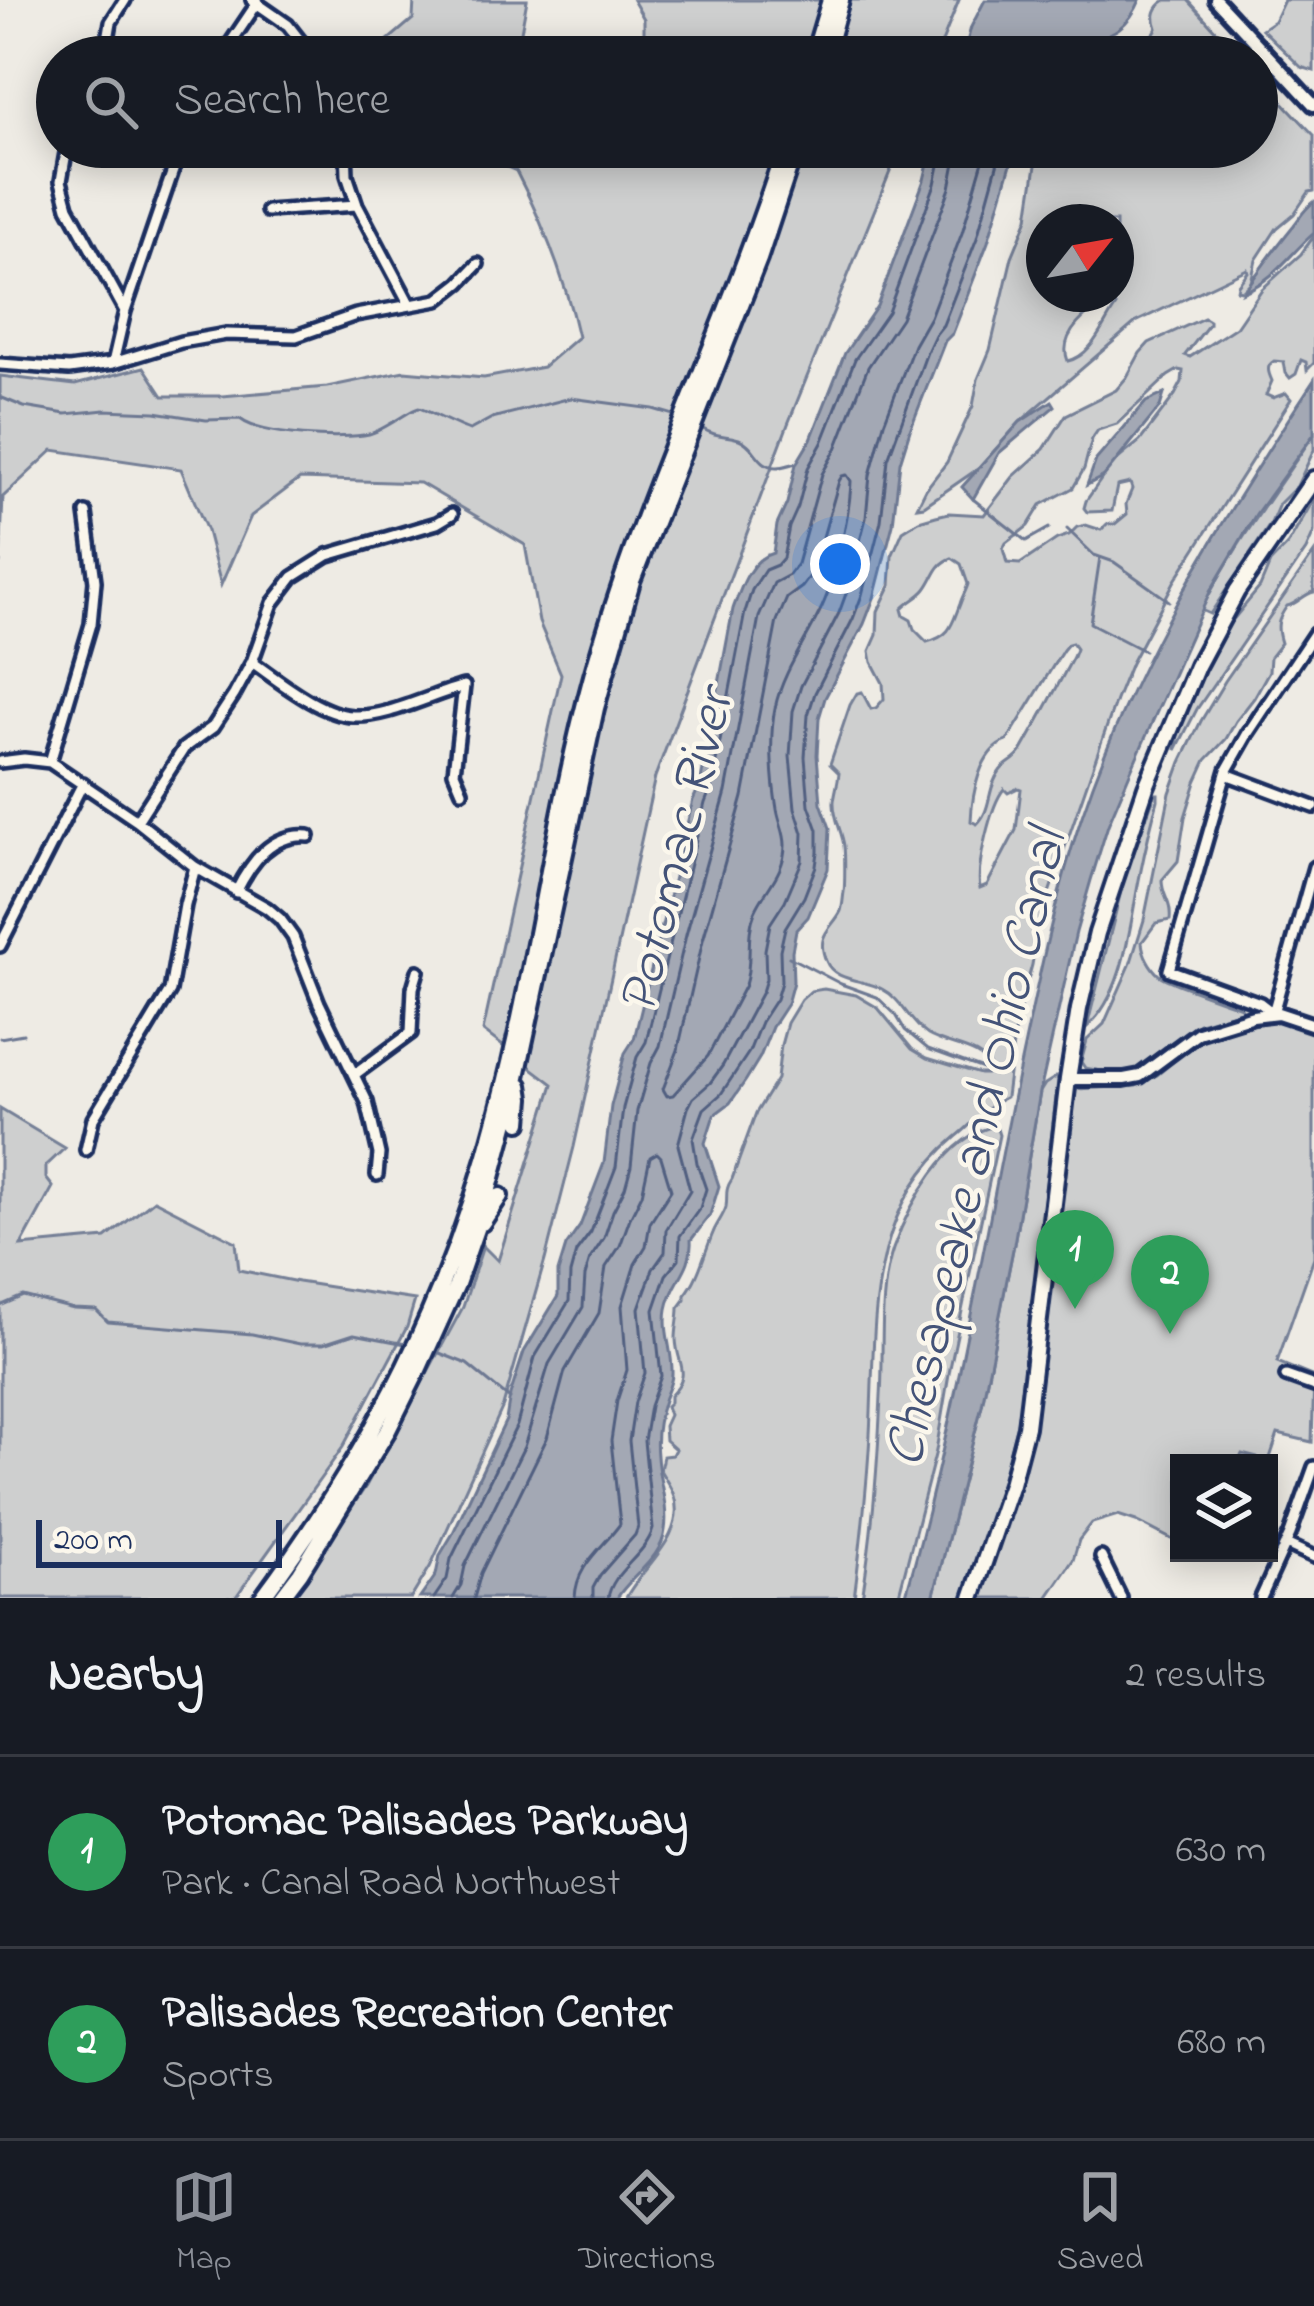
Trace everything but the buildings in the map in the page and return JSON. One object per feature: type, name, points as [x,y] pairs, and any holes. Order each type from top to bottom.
[{"type":"highway","points":[[819,36],[830,0]]},
{"type":"highway","points":[[831,36],[841,0]]},
{"type":"highway","points":[[451,1281],[498,1112],[591,682],[619,582],[717,346],[777,168]]},
{"type":"highway","points":[[717,346],[758,259],[789,168]]},
{"type":"highway","points":[[972,1598],[1020,1455],[1030,1408],[1069,1079],[1097,933],[1172,721],[1223,615],[1314,479]]},
{"type":"highway","points":[[281,1598],[300,1573],[382,1426],[486,1200],[596,708],[658,494]]},
{"type":"highway","points":[[518,1072],[520,1122]]},
{"type":"highway","points":[[475,1232],[500,1196]]},
{"type":"highway","points":[[262,1598],[382,1426]]},
{"type":"main road","points":[[1216,0],[1250,36]]},
{"type":"main road","points":[[1278,66],[1314,105]]},
{"type":"main road","points":[[1069,1079],[1140,1076],[1204,1030],[1273,1012],[1314,1024]]},
{"type":"street","points":[[109,36],[111,22],[125,0]]},
{"type":"street","points":[[234,36],[256,1],[297,36]]},
{"type":"street","points":[[64,168],[61,181],[68,207],[125,311]]},
{"type":"street","points":[[113,363],[125,311],[174,168]]},
{"type":"street","points":[[347,168],[357,205],[410,305]]},
{"type":"street","points":[[267,211],[357,205]]},
{"type":"street","points":[[0,364],[69,369],[113,363],[226,334],[296,336],[356,315],[438,300],[478,264]]},
{"type":"street","points":[[50,762],[91,624],[95,581],[86,513]]},
{"type":"street","points":[[137,821],[184,748],[213,727],[252,662],[281,589],[328,555],[452,514]]},
{"type":"street","points":[[1314,634],[1247,733],[1226,774],[1169,970],[1273,1012],[1314,866]]},
{"type":"street","points":[[252,662],[325,708],[350,717],[381,713],[464,686],[454,772],[462,791]]},
{"type":"street","points":[[0,762],[50,762],[195,867],[267,908],[293,937],[367,1102],[379,1154],[377,1175]]},
{"type":"street","points":[[1226,774],[1314,807]]},
{"type":"street","points":[[0,946],[83,783]]},
{"type":"street","points":[[236,892],[248,868],[265,850],[297,835],[309,836]]},
{"type":"street","points":[[86,1150],[93,1118],[170,992],[195,867]]},
{"type":"street","points":[[354,1075],[411,1033],[412,988],[418,971]]},
{"type":"street","points":[[1286,1376],[1314,1386]]},
{"type":"street","points":[[1261,1598],[1314,1467]]},
{"type":"street","points":[[1286,1544],[1314,1557]]},
{"type":"street","points":[[1101,1557],[1121,1598]]},
{"type":"shaded area","points":[[414,0],[527,0],[521,36],[393,36],[413,19]]},
{"type":"shaded area","points":[[633,0],[959,0],[944,36],[644,36],[644,19]]},
{"type":"shaded area","points":[[1166,0],[1188,0],[1221,36],[1150,36],[1157,28],[1159,6]]},
{"type":"shaded area","points":[[1284,0],[1314,0],[1314,71],[1301,67],[1278,45],[1278,36],[1262,29],[1274,21]]},
{"type":"shaded area","points":[[1278,97],[1314,135],[1314,191],[1277,228],[1242,291],[1237,290],[1238,285],[1247,269],[1136,322],[1021,421],[979,468],[917,507],[947,462],[973,406],[1012,257],[1026,223],[1026,312],[1091,312],[1067,341],[1068,361],[1076,358],[1096,339],[1112,312],[1134,312],[1134,204],[1030,204],[1036,168],[1278,168]]},
{"type":"shaded area","points":[[509,168],[892,168],[788,424],[655,777],[574,1147],[503,1406],[430,1567],[411,1598],[291,1598],[366,1486],[463,1307],[483,1246],[498,1261],[553,1084],[483,1031],[561,674],[539,622],[525,545],[420,483],[300,479],[251,516],[221,585],[207,531],[181,469],[53,450],[3,497],[0,564],[0,376],[75,385],[144,367],[163,396],[222,396],[327,387],[404,371],[484,378],[543,367],[578,337],[553,252],[516,171]]},
{"type":"shaded area","points":[[1314,236],[1314,363],[1307,370],[1301,360],[1290,378],[1284,362],[1269,365],[1272,381],[1266,395],[1273,398],[1286,393],[1291,399],[1174,582],[1131,663],[1039,922],[1015,1027],[1006,1097],[926,1167],[890,1236],[876,1313],[854,1598],[626,1598],[674,1525],[674,1496],[660,1470],[663,1456],[672,1455],[675,1449],[665,1440],[664,1426],[669,1415],[666,1406],[682,1375],[676,1339],[679,1308],[725,1210],[728,1187],[756,1113],[777,1079],[787,1023],[801,1000],[811,991],[824,989],[856,995],[878,1008],[912,1049],[927,1058],[980,1074],[991,1069],[980,1056],[928,1035],[882,989],[836,973],[823,952],[824,938],[841,911],[845,883],[844,846],[834,807],[839,773],[830,764],[857,693],[862,692],[871,709],[884,699],[870,651],[877,635],[878,611],[890,586],[892,556],[903,531],[949,513],[984,515],[1013,477],[1044,449],[1066,415],[1116,390],[1149,343],[1204,318],[1209,324],[1185,355],[1190,357],[1236,327],[1262,289]],"holes":[[[1183,371],[1175,395],[1140,441],[1112,464],[1084,508],[1087,512],[1112,511],[1117,486],[1130,483],[1127,514],[1101,530],[1077,527],[1020,564],[1007,563],[1006,543],[1028,526],[1041,505],[1073,488],[1098,430],[1117,424],[1168,376]],[[952,558],[961,564],[968,584],[950,628],[927,642],[902,609],[924,592]],[[1068,644],[1076,649],[1041,717],[1021,752],[996,777],[982,818],[977,824],[971,821],[975,787],[984,764],[1007,741]],[[1004,789],[1008,793],[1021,789],[1016,830],[987,885],[980,888],[990,821]]]},
{"type":"shaded area","points":[[1314,434],[1314,450],[1297,486],[1279,504],[1210,614],[1201,610],[1241,542]]},
{"type":"shaded area","points":[[1314,499],[1314,532],[1306,550],[1197,709],[1176,750],[1179,726],[1222,633],[1260,587],[1270,563],[1288,544]]},
{"type":"shaded area","points":[[1314,553],[1314,592],[1287,606],[1278,624],[1281,643],[1270,657],[1269,671],[1226,739],[1206,760],[1196,782],[1178,861],[1162,880],[1170,920],[1156,923],[1142,942],[1159,975],[1242,1011],[1199,1023],[1129,1072],[1085,1068],[1081,1062],[1087,1040],[1104,1024],[1130,965],[1181,762],[1225,681]]},
{"type":"shaded area","points":[[1155,794],[1158,800],[1118,977],[1100,1013],[1087,1027],[1124,879]]},
{"type":"shaded area","points":[[1270,1021],[1314,1033],[1314,1257],[1277,1362],[1314,1377],[1312,1442],[1278,1434],[1271,1454],[1170,1454],[1170,1538],[1118,1515],[1092,1523],[1047,1598],[978,1598],[1015,1491],[1035,1413],[1076,1089],[1136,1086],[1212,1035]]},
{"type":"shaded area","points":[[1056,1077],[1020,1411],[1002,1484],[963,1598],[933,1598],[982,1405],[1040,1092]]},
{"type":"shaded area","points":[[0,1109],[65,1148],[46,1166],[46,1178],[53,1187],[21,1246],[106,1238],[154,1200],[236,1242],[239,1270],[415,1300],[407,1327],[343,1447],[235,1598],[0,1598]]},
{"type":"shaded area","points":[[996,1126],[999,1135],[936,1451],[898,1598],[862,1598],[877,1472],[888,1266],[909,1213],[932,1174],[961,1143]]},
{"type":"water","points":[[985,0],[1140,0],[1124,24],[1104,36],[969,36]]},
{"type":"water","points":[[927,168],[1010,168],[988,242],[910,430],[874,598],[819,718],[821,803],[830,828],[828,869],[808,917],[796,930],[787,1004],[746,1080],[730,1103],[714,1115],[705,1143],[719,1186],[710,1215],[691,1240],[689,1260],[666,1317],[672,1377],[656,1442],[666,1511],[663,1540],[617,1598],[420,1598],[436,1575],[440,1555],[506,1420],[524,1352],[558,1296],[558,1272],[566,1246],[580,1226],[604,1163],[611,1106],[625,1053],[634,1039],[700,785],[733,609],[752,568],[773,553],[796,464],[811,439],[845,353],[877,306]]},
{"type":"water","points":[[1314,202],[1314,233],[1273,273],[1244,292],[1303,213]]},
{"type":"water","points":[[1314,380],[1314,434],[1256,514],[1210,592],[1108,825],[1076,932],[1040,1092],[982,1405],[933,1598],[905,1598],[954,1400],[1040,972],[1081,819],[1154,646],[1214,538]]},
{"type":"water","points":[[1164,394],[1160,407],[1104,476],[1087,485],[1096,460],[1146,402]]},
{"type":"water","points":[[1052,401],[1055,406],[999,453],[973,499],[962,487],[1020,422]]},
{"type":"waterway","points":[[0,397],[24,407],[66,414],[105,410],[240,419],[283,433],[322,436],[369,434],[419,408],[470,430],[492,418],[571,398],[677,416]]},
{"type":"waterway","points":[[701,428],[745,442],[771,466],[797,463]]},
{"type":"waterway","points":[[973,499],[1026,541],[1049,528]]},
{"type":"waterway","points":[[1067,529],[1094,555],[1114,562],[1169,601]]},
{"type":"waterway","points":[[1100,557],[1090,623],[1144,651]]},
{"type":"waterway","name":"Chesapeake and Ohio Canal","points":[[789,957],[877,997],[928,1049],[986,1070]]},
{"type":"waterway","points":[[0,1038],[23,1034]]},
{"type":"waterway","points":[[0,1306],[23,1296],[96,1310],[108,1322],[252,1334],[300,1344],[323,1344],[354,1334],[411,1345]]},
{"type":"waterway","points":[[432,1350],[467,1364],[510,1399]]},
{"type":"place","name":"Potomac Palisades Parkway","points":[[1075,1309]]},
{"type":"place","name":"Palisades Recreation Center","points":[[1170,1334]]},
{"type":"water label","name":"Potomac River","points":[[679,852]]}]
